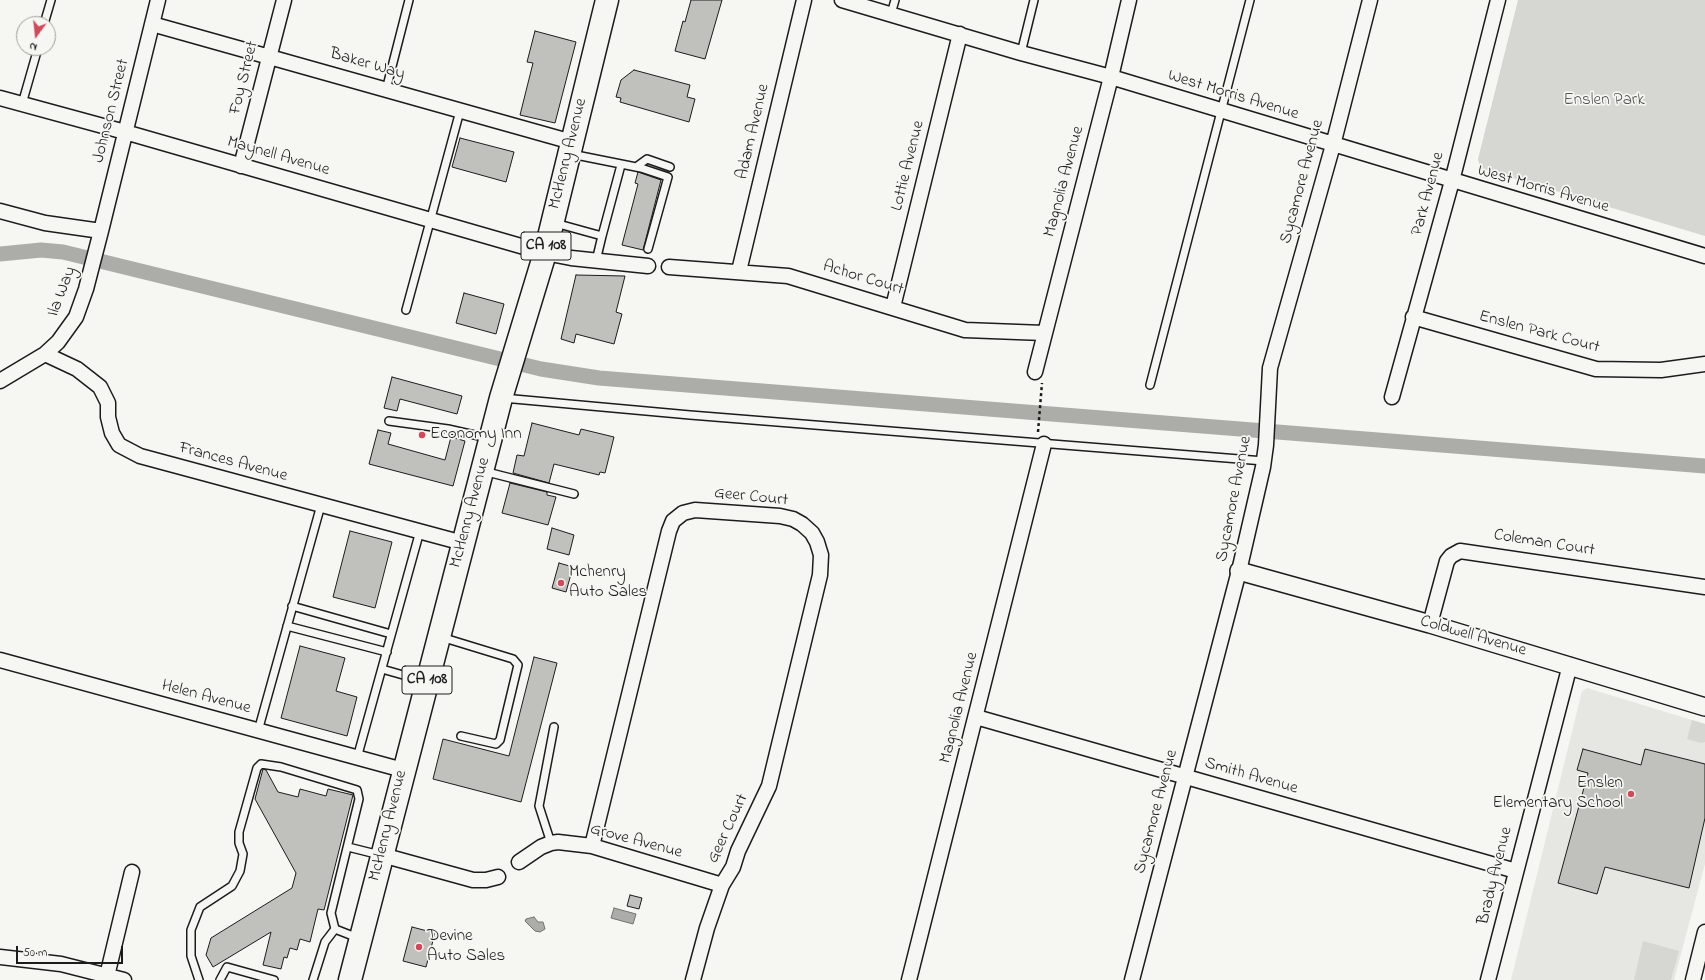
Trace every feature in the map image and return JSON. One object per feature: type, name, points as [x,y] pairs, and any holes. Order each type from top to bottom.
[{"type":"main road","name":"McHenry Avenue","points":[[353,979],[360,939],[426,681],[503,389],[545,253],[608,0]]},
{"type":"street","name":"Johnson Street","points":[[101,231],[158,0]]},
{"type":"street","name":"Foy Street","points":[[241,166],[284,0]]},
{"type":"street","name":"Adam Avenue","points":[[739,271],[804,0]]},
{"type":"street","name":"West Morris Avenue","points":[[842,0],[1111,78],[1705,256]]},
{"type":"street","name":"Magnolia Avenue","points":[[1035,372],[1111,78],[1129,0]]},
{"type":"street","name":"Sycamore Avenue","points":[[1132,980],[1184,776],[1239,571],[1264,461],[1270,368],[1333,145],[1370,0]]},
{"type":"street","name":"Park Avenue","points":[[1392,397],[1452,181],[1498,0]]},
{"type":"street","name":"Baker Way","points":[[152,24],[460,111],[571,148]]},
{"type":"street","name":"Lottie Avenue","points":[[892,307],[960,34]]},
{"type":"street","name":"Maynell Avenue","points":[[0,98],[125,132],[545,253]]},
{"type":"street","points":[[0,211],[45,223],[101,231]]},
{"type":"street","name":"Ila Way","points":[[0,381],[45,354],[58,342],[76,317],[90,276],[101,231]]},
{"type":"street","points":[[545,253],[596,261],[648,266]]},
{"type":"street","name":"Achor Court","points":[[669,266],[788,276],[965,330],[1044,333]]},
{"type":"street","name":"Enslen Park Court","points":[[1413,317],[1596,369],[1661,370],[1705,364]]},
{"type":"street","name":"Frances Avenue","points":[[45,354],[77,369],[100,387],[108,403],[108,418],[112,433],[119,445],[140,456],[463,543]]},
{"type":"street","name":"Magnolia Avenue","points":[[909,980],[1044,444]]},
{"type":"street","name":"Geer Court","points":[[592,846],[669,531],[673,521],[683,513],[695,510],[780,516],[793,519],[812,533],[817,542],[822,561],[820,575],[769,786],[738,851],[733,867],[722,885],[707,928],[693,980]]},
{"type":"street","name":"Coleman Court","points":[[1430,624],[1447,561],[1451,556],[1460,551],[1705,587]]},
{"type":"street","name":"Coldwell Avenue","points":[[1239,571],[1430,624],[1570,665],[1705,707]]},
{"type":"street","name":"Helen Avenue","points":[[0,660],[403,770]]},
{"type":"street","name":"Brady Avenue","points":[[1488,980],[1570,665]]},
{"type":"street","name":"Smith Avenue","points":[[976,718],[1516,871]]},
{"type":"street","name":"Grove Avenue","points":[[519,862],[541,847],[558,842],[592,846],[722,885]]},
{"type":"street","points":[[382,855],[473,880],[486,880],[498,877]]},
{"type":"street","points":[[107,976],[132,872]]},
{"type":"street","points":[[1693,980],[1705,932]]},
{"type":"street","points":[[0,957],[61,964],[124,980]]},
{"type":"lane","points":[[46,16],[51,0]]},
{"type":"lane","points":[[386,90],[409,0]]},
{"type":"lane","points":[[891,14],[895,0]]},
{"type":"lane","points":[[1021,53],[1034,0]]},
{"type":"lane","points":[[1150,385],[1250,0]]},
{"type":"lane","points":[[22,104],[36,56]]},
{"type":"lane","points":[[406,310],[460,111]]},
{"type":"lane","points":[[571,148],[620,165],[636,167],[668,177],[648,249]]},
{"type":"lane","points":[[636,167],[647,159],[670,167]]},
{"type":"lane","points":[[596,261],[620,165]]},
{"type":"lane","points":[[552,222],[602,236]]},
{"type":"lane","points":[[503,389],[1044,444],[1264,461]]},
{"type":"lane","points":[[389,421],[448,428],[490,439]]},
{"type":"lane","points":[[482,471],[574,494]]},
{"type":"lane","points":[[258,731],[320,505]]},
{"type":"lane","points":[[357,758],[420,531]]},
{"type":"lane","points":[[292,606],[391,634]]},
{"type":"lane","points":[[287,626],[387,652]]},
{"type":"lane","points":[[438,636],[513,659],[518,665],[500,740],[496,744],[461,736]]},
{"type":"lane","points":[[382,669],[426,681]]},
{"type":"lane","points":[[552,844],[539,806],[554,727]]},
{"type":"lane","points":[[199,980],[191,956],[191,930],[200,907],[232,886],[240,871],[243,854],[239,843],[239,832],[257,768],[261,764],[281,767],[357,790],[359,799],[331,913],[335,929]]},
{"type":"lane","points":[[348,847],[382,855]]},
{"type":"lane","points":[[335,929],[360,939]]},
{"type":"lane","points":[[313,980],[325,942],[335,929]]},
{"type":"lane","points":[[220,980],[227,967],[274,980]]},
{"type":"path","points":[[1038,426],[1042,386]]},
{"type":"shaded area","name":"Enslen Elementary School","points":[[1587,688],[1705,724],[1705,864],[1674,980],[1511,980],[1582,691]]},
{"type":"shaded area","points":[[614,908],[636,914],[633,924],[611,918]]},
{"type":"shaded area","points":[[534,917],[538,922],[543,922],[545,929],[540,932],[535,931],[525,921],[526,919]]},
{"type":"green space","name":"Enslen Park","points":[[1518,0],[1705,0],[1705,236],[1480,168],[1478,159]]},
{"type":"green space","points":[[1692,720],[1705,724],[1705,742],[1701,743],[1687,739]]},
{"type":"green space","points":[[1643,941],[1679,951],[1671,980],[1634,980]]},
{"type":"building","points":[[691,0],[722,0],[705,59],[675,51],[683,21],[685,22]]},
{"type":"building","points":[[535,31],[576,42],[555,123],[520,115],[533,63],[527,62]]},
{"type":"building","points":[[634,70],[690,85],[687,97],[695,99],[689,122],[620,102],[621,98],[616,97],[621,80]]},
{"type":"building","points":[[460,138],[514,152],[506,182],[452,167]]},
{"type":"building","points":[[638,172],[661,180],[643,250],[622,245],[638,184],[635,183]]},
{"type":"building","points":[[576,275],[625,276],[616,312],[622,314],[614,344],[576,334],[574,343],[561,339]]},
{"type":"building","points":[[464,293],[504,304],[496,334],[456,323]]},
{"type":"building","points":[[392,377],[462,396],[457,414],[400,399],[397,411],[384,408]]},
{"type":"building","points":[[532,423],[579,435],[581,429],[614,437],[605,473],[600,472],[599,475],[554,464],[549,483],[513,473],[517,455],[524,456]]},
{"type":"building","points":[[378,430],[391,433],[388,444],[445,460],[451,437],[465,441],[453,486],[369,464]]},
{"type":"building","points":[[510,483],[547,492],[547,495],[556,497],[548,525],[502,513]]},
{"type":"building","points":[[552,528],[574,535],[569,555],[547,549]]},
{"type":"building","points":[[350,531],[392,542],[375,608],[333,597]]},
{"type":"building","name":"Mchenry Auto Sales","points":[[559,563],[573,567],[566,592],[552,588]]},
{"type":"building","points":[[300,646],[345,658],[336,691],[357,697],[347,736],[281,718]]},
{"type":"building","points":[[534,657],[557,663],[521,802],[433,779],[443,739],[509,756]]},
{"type":"building","points":[[1583,749],[1641,765],[1645,749],[1705,764],[1705,818],[1689,888],[1605,867],[1597,894],[1558,883],[1588,773],[1577,770]]},
{"type":"building","points":[[263,769],[266,770],[278,792],[298,797],[300,789],[326,796],[328,789],[353,795],[324,910],[318,909],[310,942],[300,939],[297,950],[290,948],[287,958],[284,957],[281,969],[263,965],[271,932],[213,967],[206,955],[211,938],[292,888],[296,873],[255,799]]},
{"type":"building","points":[[630,895],[642,898],[639,909],[627,906]]},
{"type":"building","name":"Devine Auto Sales","points":[[412,927],[435,933],[426,967],[403,961]]},
{"type":"waterway","points":[[0,254],[41,250],[63,252],[541,369],[599,378],[1705,466]]},
{"type":"place","name":"Economy Inn","points":[[422,435]]},
{"type":"place","name":"Mchenry Auto Sales","points":[[561,583]]},
{"type":"place","name":"Enslen Elementary School","points":[[1631,794]]},
{"type":"place","name":"Devine Auto Sales","points":[[419,947]]}]
